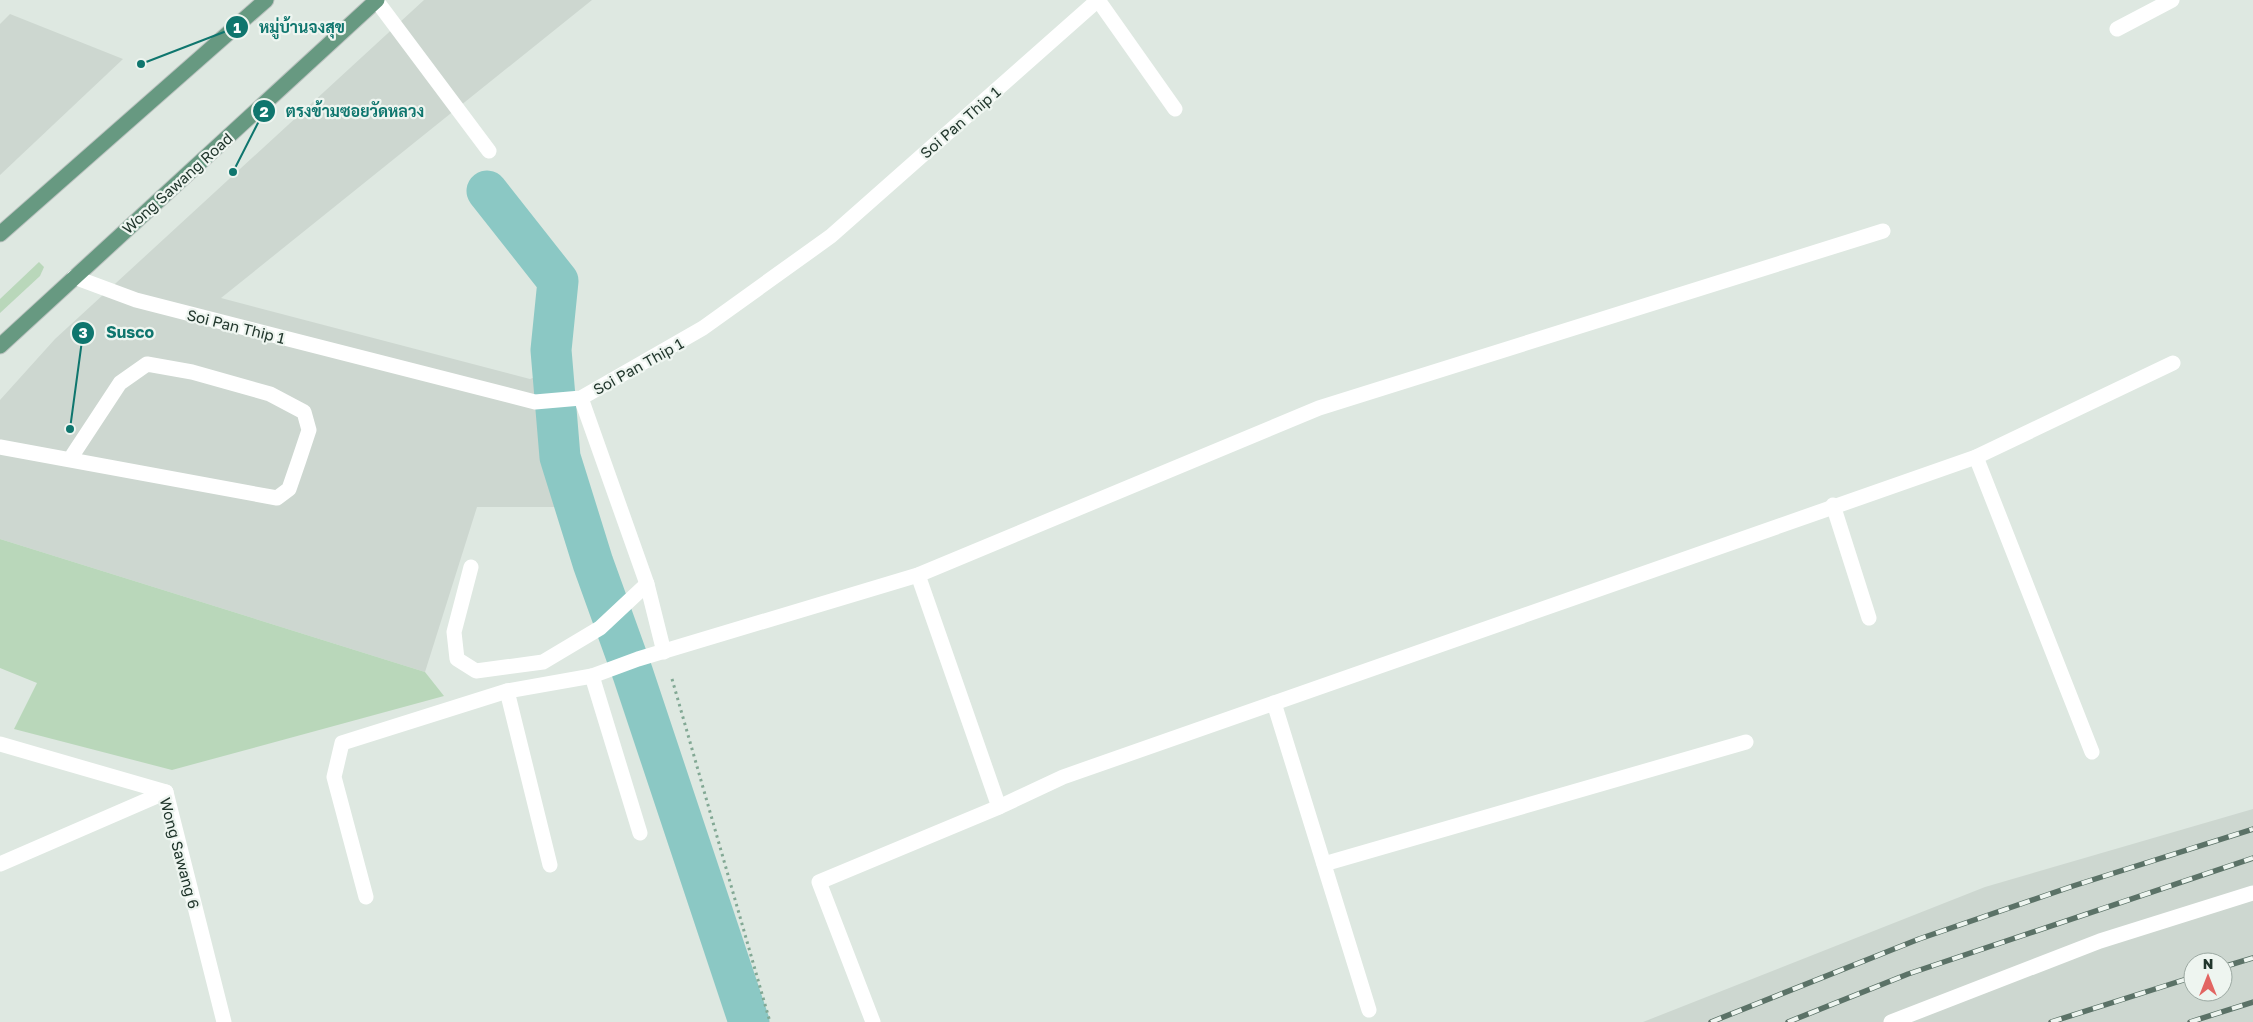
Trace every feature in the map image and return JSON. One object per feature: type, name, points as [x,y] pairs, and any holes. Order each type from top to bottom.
[{"type":"main road","points":[[0,234],[266,0]]},
{"type":"main road","name":"Wong Sawang Road","points":[[0,346],[377,0]]},
{"type":"street","points":[[377,0],[489,151]]},
{"type":"street","points":[[1098,0],[1175,109]]},
{"type":"street","name":"Soi Pan Thip 1","points":[[74,277],[136,300],[535,402],[574,399],[703,328],[831,236],[1098,0]]},
{"type":"street","points":[[2117,29],[2172,0]]},
{"type":"street","points":[[366,897],[334,777],[342,743],[507,691],[592,676],[638,659],[918,575],[1319,408],[1883,231]]},
{"type":"street","points":[[873,1022],[819,882],[999,807],[1063,777],[1976,456],[2173,363]]},
{"type":"street","points":[[0,447],[276,498],[289,489],[309,430],[304,412],[270,394],[192,372],[147,364],[120,383],[70,459]]},
{"type":"street","points":[[574,399],[646,584],[664,652]]},
{"type":"street","points":[[1976,456],[2092,752]]},
{"type":"street","points":[[1833,505],[1869,618]]},
{"type":"street","points":[[471,566],[454,632],[457,659],[476,671],[543,662],[600,628],[625,607],[646,584]]},
{"type":"street","points":[[918,575],[999,807]]},
{"type":"street","points":[[592,676],[640,832]]},
{"type":"street","points":[[507,691],[550,865]]},
{"type":"street","points":[[1274,703],[1369,1010]]},
{"type":"street","points":[[1324,864],[1746,742]]},
{"type":"street","name":"Wong Sawang 6","points":[[0,744],[166,792],[224,1022]]},
{"type":"street","points":[[0,864],[166,792]]},
{"type":"street","points":[[1891,1022],[2100,941],[2253,893]]},
{"type":"path","points":[[664,652],[770,1022]]},
{"type":"shaded area","points":[[424,0],[592,0],[221,298],[530,379],[568,365],[573,442],[595,507],[477,507],[425,672],[0,539],[0,400],[55,339]]},
{"type":"shaded area","points":[[10,14],[123,59],[0,175],[0,24]]},
{"type":"shaded area","points":[[2253,809],[2253,1022],[1643,1022],[1985,887]]},
{"type":"green space","points":[[39,262],[44,267],[40,276],[0,313],[0,299]]},
{"type":"green space","points":[[0,539],[425,672],[444,696],[172,770],[14,729],[37,683],[0,668]]},
{"type":"waterway","points":[[487,191],[558,281],[551,350],[560,457],[593,563],[633,674],[749,1022]]},
{"type":"railway","points":[[1711,1022],[1919,939],[2073,886],[2253,829]]},
{"type":"railway","points":[[1788,1022],[1908,974],[2253,858]]},
{"type":"railway","points":[[2233,964],[2253,958]]},
{"type":"railway","points":[[2051,1022],[2183,980]]},
{"type":"railway","points":[[2190,1022],[2253,1002]]},
{"type":"place","name":"หมู่บ้านจงสุข","points":[[141,64]]},
{"type":"place","name":"ตรงข้ามซอยวัดหลวง","points":[[233,172]]},
{"type":"place","name":"Susco","points":[[70,429]]}]
